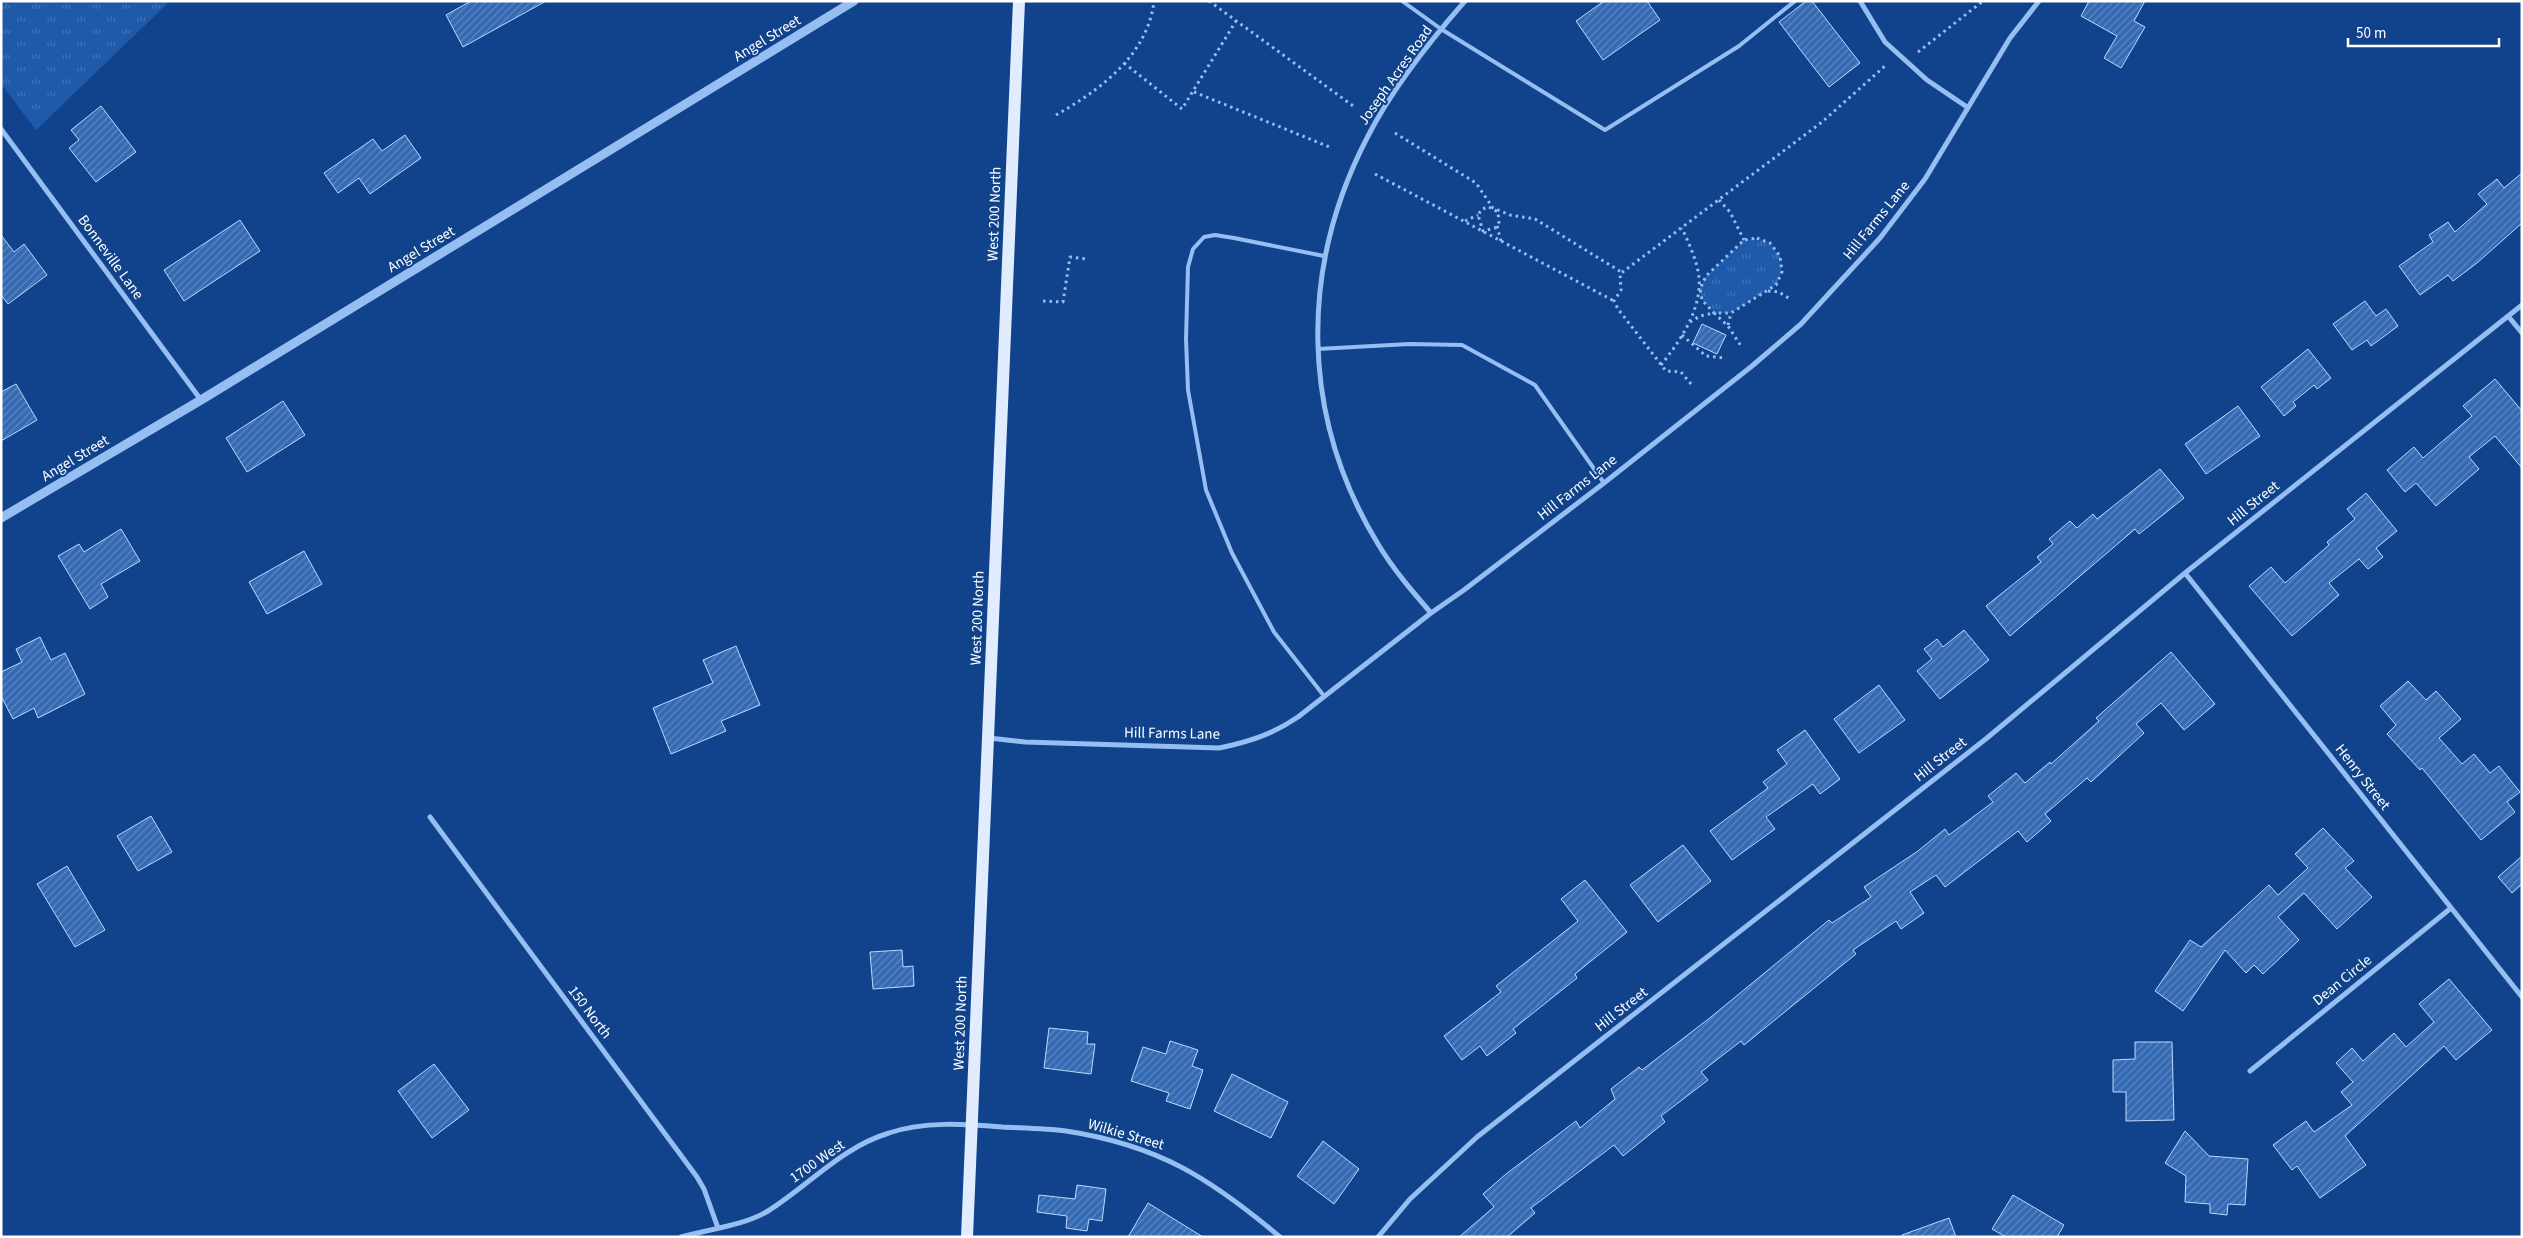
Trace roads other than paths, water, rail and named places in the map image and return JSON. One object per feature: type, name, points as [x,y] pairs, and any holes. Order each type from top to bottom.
[{"type":"main road","name":"West 200 North","points":[[967,1237],[1019,1]]},
{"type":"street","name":"Angel Street","points":[[1,518],[201,400],[854,1]]},
{"type":"street","name":"Joseph Acres Road","points":[[1431,613],[1407,586],[1378,544],[1355,501],[1336,454],[1322,402],[1318,349],[1318,302],[1324,256],[1342,193],[1368,135],[1403,80],[1441,29],[1465,1]]},
{"type":"street","points":[[1860,1],[1885,42],[1927,80],[1967,107]]},
{"type":"street","name":"Hill Farms Lane","points":[[988,738],[1025,742],[1219,748],[1248,743],[1276,732],[1298,717],[1604,482],[1759,360],[1801,324],[1843,281],[1880,238],[1924,179],[2010,38],[2039,1]]},
{"type":"street","name":"Bonneville Lane","points":[[1,129],[201,400]]},
{"type":"street","name":"Hill Street","points":[[1378,1237],[1410,1198],[1477,1137],[1979,744],[2185,573],[2522,305]]},
{"type":"street","points":[[2508,316],[2522,333]]},
{"type":"street","name":"Henry Street","points":[[2185,573],[2522,997]]},
{"type":"street","name":"150 North","points":[[430,817],[697,1177],[704,1189],[718,1228]]},
{"type":"street","name":"Dean Circle","points":[[2250,1071],[2451,908]]},
{"type":"street","name":"1700 West","points":[[681,1237],[718,1228],[766,1212],[844,1155],[888,1133],[914,1127],[972,1125]]},
{"type":"street","name":"Wilkie Street","points":[[972,1125],[1065,1131],[1116,1141],[1159,1155],[1199,1175],[1240,1203],[1280,1237]]},
{"type":"lane","points":[[1402,1],[1441,29],[1605,130],[1739,46],[1795,1]]},
{"type":"lane","points":[[1324,256],[1234,238],[1215,235],[1204,237],[1193,249],[1188,267],[1186,339],[1188,390],[1206,490],[1232,553],[1274,632],[1324,696]]},
{"type":"lane","points":[[1318,349],[1409,344],[1462,345],[1535,385],[1604,482]]}]
